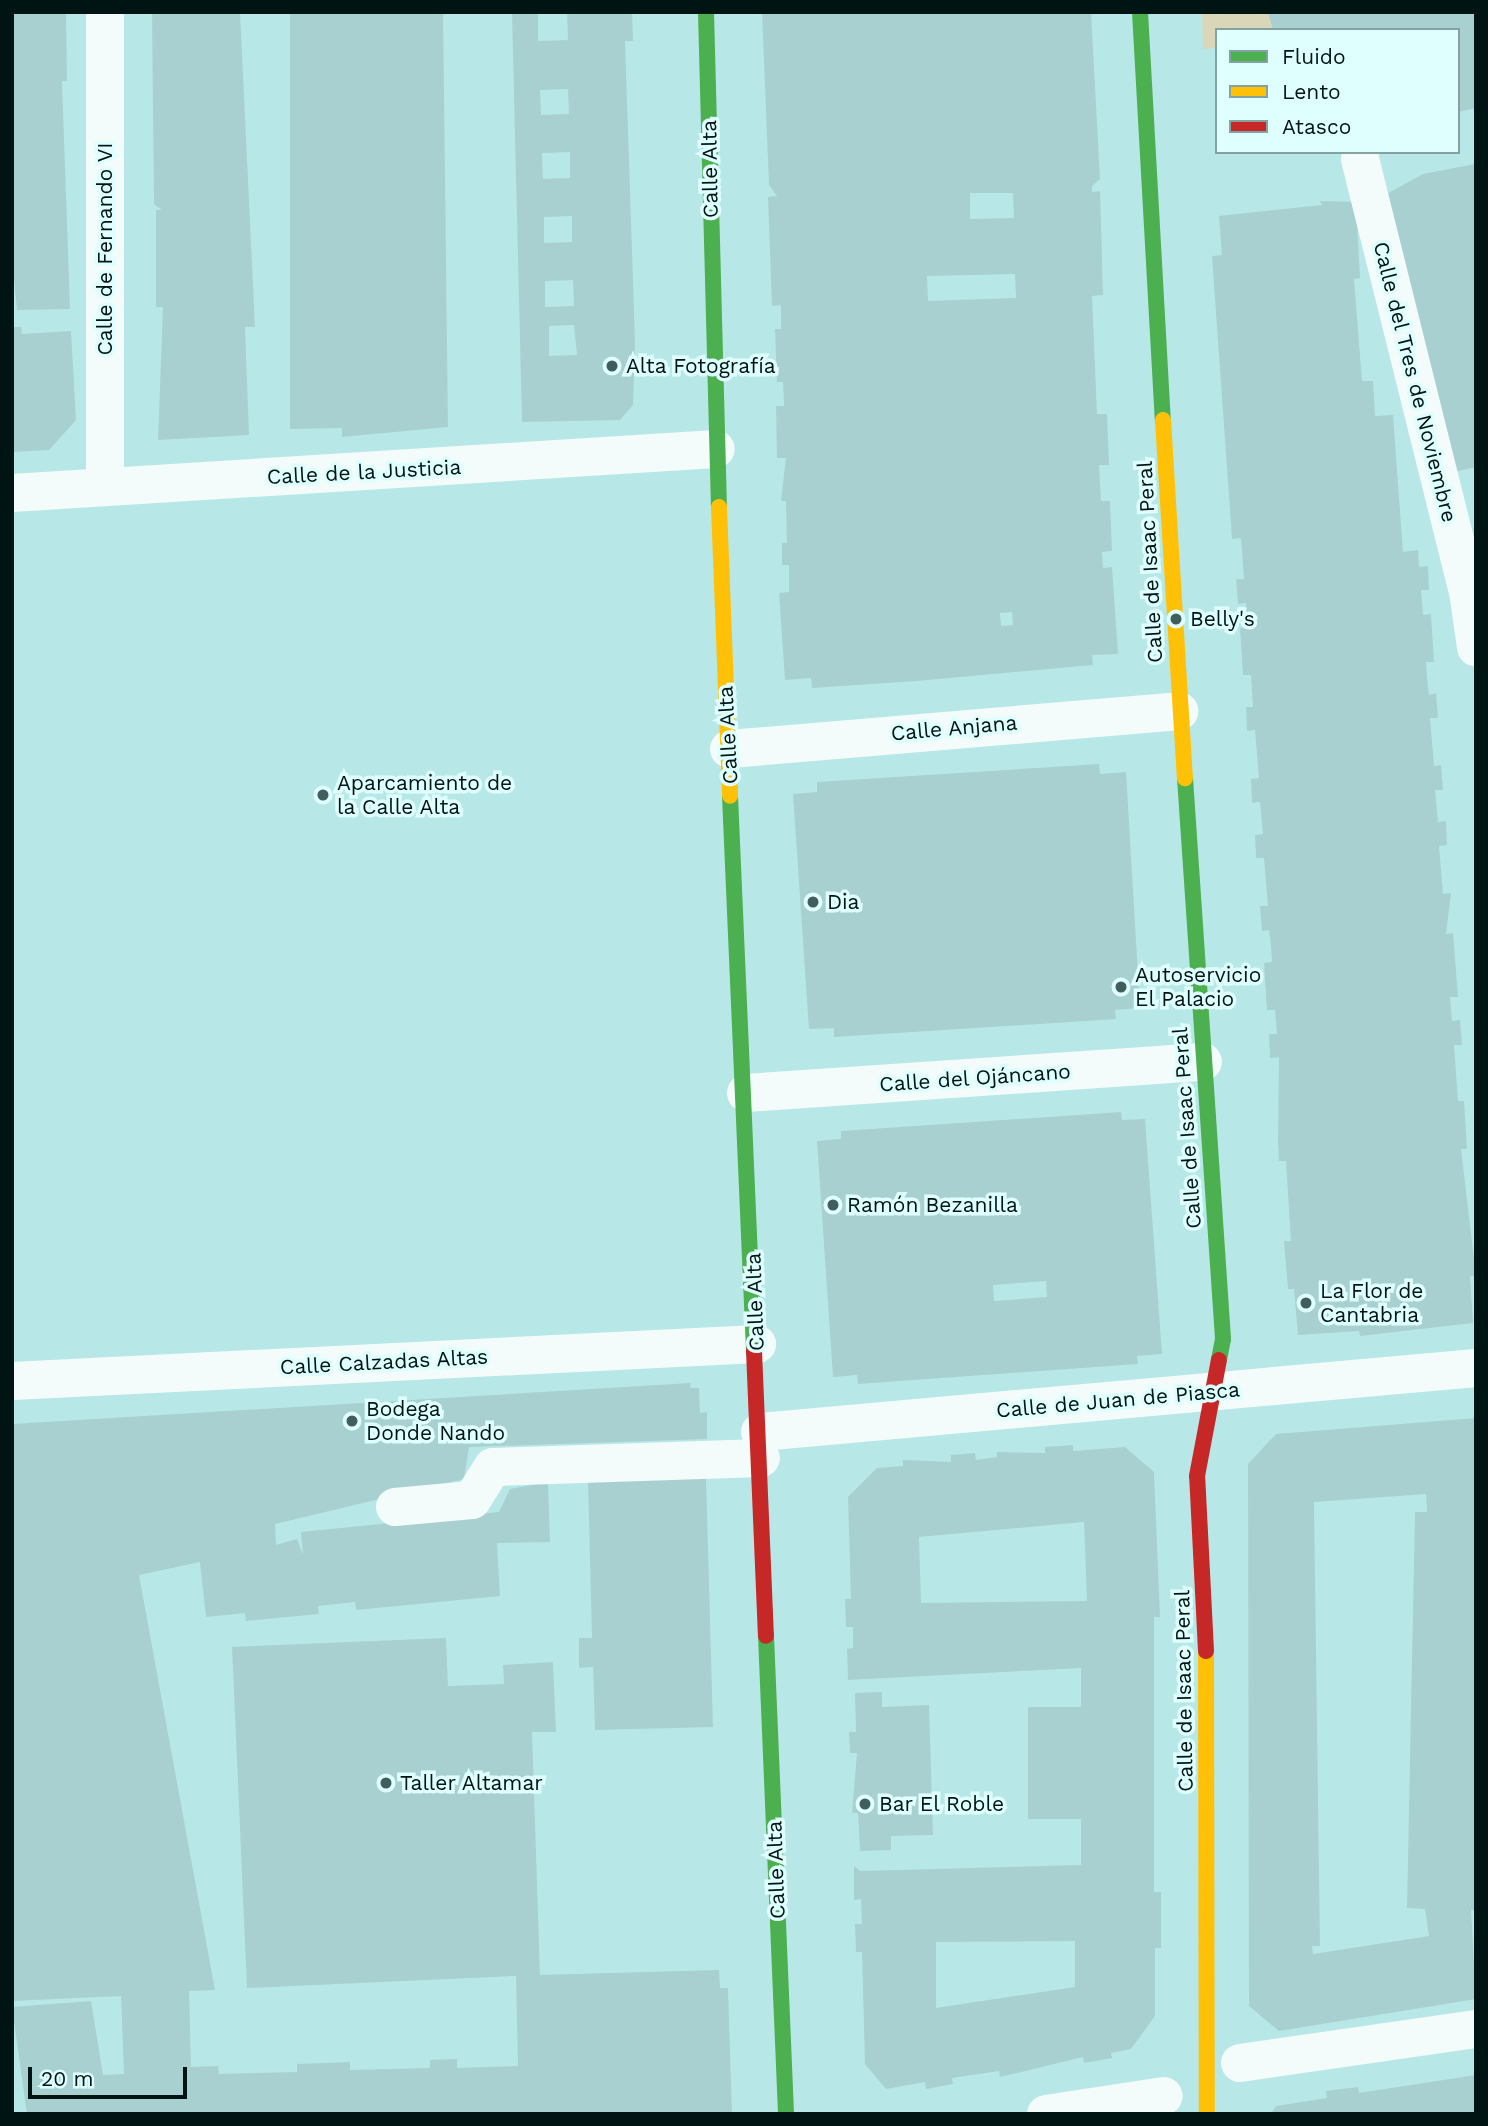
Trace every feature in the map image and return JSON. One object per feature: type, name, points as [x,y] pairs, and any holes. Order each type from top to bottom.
[{"type":"street","name":"Calle de Fernando VI","points":[[105,12],[105,485]]},
{"type":"street","name":"Calle Alta","points":[[706,12],[716,449],[747,1093],[786,2114]]},
{"type":"street","name":"Calle de Isaac Peral","points":[[1140,12],[1179,711],[1223,1339],[1197,1476],[1208,1700],[1207,2114]]},
{"type":"street","name":"Calle del Tres de Noviembre","points":[[1360,159],[1468,591],[1476,647]]},
{"type":"street","name":"Calle de la Justicia","points":[[12,493],[105,485],[716,449]]},
{"type":"street","name":"Calle Anjana","points":[[729,749],[1179,711]]},
{"type":"street","name":"Calle del Ojáncano","points":[[747,1093],[1203,1062]]},
{"type":"street","name":"Calle Calzadas Altas","points":[[12,1381],[757,1344]]},
{"type":"street","name":"Calle de Juan de Piasca","points":[[760,1445],[1211,1392],[1476,1368]]},
{"type":"street","points":[[395,1507],[472,1500],[493,1467],[760,1445]]},
{"type":"street","points":[[1240,2063],[1476,2029]]},
{"type":"street","points":[[1046,2114],[1164,2096]]},
{"type":"shaded area","points":[[1202,12],[1268,12],[1272,28],[1215,28],[1215,48],[1203,49]]},
{"type":"building","points":[[12,12],[66,12],[67,81],[62,81],[70,309],[17,310],[12,259]]},
{"type":"building","points":[[152,12],[240,12],[255,327],[245,327],[249,435],[158,440],[163,307],[156,307],[156,210],[162,210],[154,204]]},
{"type":"building","points":[[290,12],[443,12],[448,427],[342,437],[342,428],[290,429]]},
{"type":"building","points":[[512,12],[538,12],[538,41],[568,40],[567,12],[632,12],[633,41],[625,41],[635,341],[633,405],[620,420],[522,422]],"holes":[[[568,89],[569,114],[541,115],[540,90]],[[570,152],[570,178],[543,179],[542,153]],[[572,216],[572,242],[544,243],[544,217]],[[573,280],[574,306],[545,307],[545,281]],[[574,325],[577,355],[549,356],[549,326]]]},
{"type":"building","points":[[762,12],[1091,12],[1100,179],[1092,186],[1092,192],[1100,191],[1103,295],[1092,296],[1097,414],[1107,414],[1109,465],[1099,465],[1101,501],[1110,501],[1112,551],[1102,552],[1103,568],[1112,567],[1118,654],[1092,655],[1093,665],[917,681],[812,688],[811,678],[785,680],[779,593],[789,592],[789,565],[782,565],[782,543],[787,543],[786,501],[781,501],[786,458],[777,458],[776,406],[784,406],[783,382],[777,382],[775,329],[781,329],[781,305],[772,306],[768,197],[777,196],[769,185]],"holes":[[[970,193],[1013,193],[1014,218],[970,219]],[[1015,274],[1016,298],[928,301],[927,276]],[[1012,612],[1013,625],[1001,626],[1000,613]]]},
{"type":"building","points":[[1268,12],[1476,12],[1476,108],[1460,112],[1460,28],[1272,28]]},
{"type":"building","points":[[1475,164],[1476,467],[1454,472],[1383,196],[1423,174]]},
{"type":"building","points":[[1320,201],[1356,202],[1360,278],[1354,279],[1362,381],[1373,381],[1375,416],[1393,415],[1403,552],[1418,550],[1419,567],[1428,566],[1429,590],[1421,590],[1423,615],[1431,614],[1434,662],[1426,662],[1427,678],[1429,695],[1436,693],[1438,718],[1430,718],[1434,766],[1441,765],[1443,790],[1435,790],[1438,822],[1446,821],[1447,845],[1439,846],[1443,894],[1451,893],[1446,934],[1453,933],[1458,997],[1450,997],[1452,1021],[1460,1020],[1462,1045],[1454,1045],[1458,1101],[1464,1101],[1467,1149],[1461,1149],[1476,1276],[1470,1276],[1473,1323],[1360,1336],[1359,1331],[1298,1335],[1294,1289],[1288,1289],[1284,1241],[1291,1241],[1286,1161],[1279,1161],[1279,1057],[1270,1058],[1269,1034],[1277,1034],[1275,1010],[1267,1010],[1264,963],[1272,962],[1271,946],[1269,930],[1262,931],[1260,906],[1268,906],[1264,858],[1256,858],[1255,835],[1263,834],[1260,802],[1252,803],[1251,779],[1259,778],[1255,730],[1247,731],[1246,707],[1253,707],[1251,675],[1243,675],[1240,628],[1248,627],[1246,603],[1238,604],[1236,579],[1244,579],[1241,538],[1232,539],[1212,256],[1222,255],[1219,216],[1322,205]]},
{"type":"building","points":[[12,327],[21,327],[22,334],[71,331],[76,420],[49,450],[12,452]]},
{"type":"building","points":[[1099,764],[1100,774],[1126,772],[1140,1008],[1115,1010],[1116,1019],[834,1037],[834,1028],[809,1029],[793,794],[817,792],[817,782]]},
{"type":"building","points":[[1121,1112],[1122,1120],[1145,1119],[1162,1354],[1137,1356],[1138,1364],[858,1384],[857,1375],[833,1377],[817,1141],[841,1139],[841,1131]],"holes":[[[1046,1281],[1047,1297],[994,1301],[993,1285]]]},
{"type":"building","points":[[691,1383],[690,1388],[699,1388],[700,1413],[707,1412],[707,1439],[469,1447],[464,1479],[275,1524],[276,1545],[297,1539],[303,1555],[301,1532],[499,1512],[510,1489],[548,1482],[550,1542],[497,1543],[500,1596],[356,1610],[355,1602],[318,1606],[319,1614],[246,1621],[245,1613],[206,1617],[200,1562],[139,1575],[215,1990],[189,1991],[191,2067],[218,2066],[219,2074],[297,2072],[297,2064],[350,2062],[350,2070],[430,2068],[430,2060],[457,2059],[457,2068],[518,2066],[516,1976],[247,1988],[232,1647],[446,1638],[448,1686],[504,1684],[503,1665],[553,1662],[556,1732],[532,1732],[540,1975],[719,1970],[720,1988],[728,1988],[732,2114],[27,2114],[12,2007],[91,2001],[103,2075],[124,2074],[121,1996],[12,2001],[12,1424]]},
{"type":"building","points":[[1476,1418],[1476,1910],[1471,1910],[1476,1999],[1279,2031],[1249,2006],[1248,1464],[1276,1434]],"holes":[[[1426,1494],[1427,1512],[1415,1512],[1407,1908],[1425,1909],[1429,1936],[1313,1954],[1312,1946],[1320,1946],[1314,1502]]]},
{"type":"building","points":[[1073,1445],[1073,1451],[1125,1447],[1154,1472],[1160,1617],[1154,1617],[1154,1892],[1161,1892],[1161,1948],[1155,1948],[1155,2016],[1131,2049],[1111,2053],[1112,2058],[1084,2063],[1083,2057],[1000,2077],[999,2071],[952,2078],[953,2084],[926,2089],[925,2082],[886,2089],[865,2064],[862,1952],[856,1952],[855,1924],[862,1924],[861,1899],[854,1900],[854,1866],[860,1871],[1081,1865],[1081,1819],[1028,1819],[1028,1707],[1081,1707],[1081,1668],[848,1680],[847,1649],[853,1648],[853,1627],[846,1627],[845,1599],[851,1599],[848,1497],[877,1468],[903,1466],[903,1460],[951,1462],[951,1455],[975,1453],[976,1460],[997,1457],[997,1452],[1045,1453],[1045,1447]],"holes":[[[1084,1522],[1087,1601],[921,1603],[919,1537]],[[1075,1941],[1075,1987],[936,2008],[936,1942]]]},
{"type":"building","points":[[706,1478],[713,1727],[595,1730],[593,1667],[579,1668],[579,1638],[592,1638],[588,1482]]},
{"type":"building","points":[[882,1692],[882,1707],[929,1705],[933,1835],[891,1836],[891,1850],[860,1851],[858,1813],[852,1813],[857,1753],[850,1753],[849,1732],[856,1732],[855,1693]]},
{"type":"building","points":[[1476,2075],[1476,2114],[1271,2114],[1276,2106],[1327,2098],[1326,2091],[1358,2087],[1359,2093]]},
{"type":"traffic: fast","points":[[706,12],[719,507]]},
{"type":"traffic: fast","points":[[1140,12],[1163,420]]},
{"type":"traffic: fast","points":[[1185,778],[1223,1339],[1219,1360]]},
{"type":"traffic: fast","points":[[730,796],[754,1351]]},
{"type":"traffic: fast","points":[[766,1636],[786,2114]]},
{"type":"traffic: slow","points":[[1163,420],[1185,778]]},
{"type":"traffic: slow","points":[[719,507],[730,796]]},
{"type":"traffic: slow","points":[[1206,1651],[1207,2114]]},
{"type":"traffic: jam","points":[[754,1351],[766,1636]]},
{"type":"traffic: jam","points":[[1206,1651],[1197,1476],[1219,1360]]},
{"type":"place","name":"Alta Fotografía","points":[[612,366]]},
{"type":"place","name":"Belly's","points":[[1176,619]]},
{"type":"place","name":"Aparcamiento de la Calle Alta","points":[[323,795]]},
{"type":"place","name":"Dia","points":[[813,902]]},
{"type":"place","name":"Autoservicio El Palacio","points":[[1121,987]]},
{"type":"place","name":"Ramón Bezanilla","points":[[833,1205]]},
{"type":"place","name":"La Flor de Cantabria","points":[[1306,1303]]},
{"type":"place","name":"Bodega Donde Nando","points":[[352,1421]]},
{"type":"place","name":"Taller Altamar","points":[[386,1783]]},
{"type":"place","name":"Bar El Roble","points":[[865,1804]]}]
